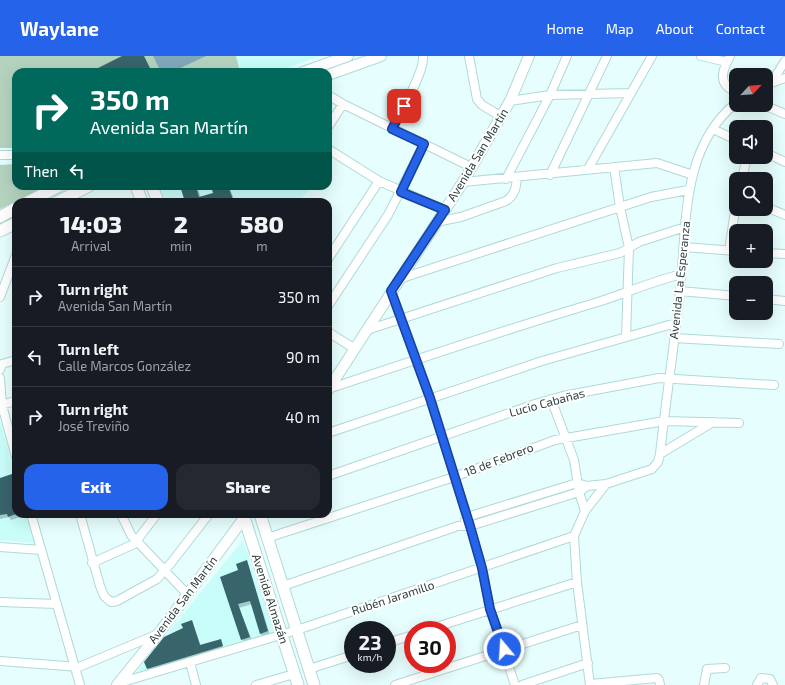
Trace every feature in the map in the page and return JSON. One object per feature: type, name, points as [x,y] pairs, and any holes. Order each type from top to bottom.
[{"type":"main road","points":[[36,198],[51,190]]},
{"type":"main road","points":[[65,198],[81,190]]},
{"type":"main road","points":[[0,216],[12,210]]},
{"type":"main road","points":[[0,231],[12,225]]},
{"type":"main road","name":"Avenida Almazán","points":[[246,518],[281,635],[298,685]]},
{"type":"main road","name":"Avenida Almazán","points":[[261,518],[314,685]]},
{"type":"street","points":[[314,68],[348,56]]},
{"type":"street","points":[[332,74],[381,56]]},
{"type":"street","points":[[392,129],[421,70],[423,56]]},
{"type":"street","points":[[469,56],[477,99],[482,105],[502,117]]},
{"type":"street","name":"Avenida San Martín","points":[[332,384],[463,182],[502,117],[529,56]]},
{"type":"street","points":[[506,179],[550,95],[567,56]]},
{"type":"street","points":[[550,175],[607,56]]},
{"type":"street","points":[[588,169],[629,93],[652,56]]},
{"type":"street","points":[[702,56],[728,59],[723,76],[724,85],[729,88]]},
{"type":"street","points":[[773,78],[785,60]]},
{"type":"street","points":[[773,82],[785,78]]},
{"type":"street","points":[[510,101],[550,95],[629,93]]},
{"type":"street","points":[[332,97],[392,129],[471,167]]},
{"type":"street","points":[[332,121],[343,104]]},
{"type":"street","points":[[773,109],[785,114]]},
{"type":"street","name":"Avenida La Esperanza","points":[[606,484],[652,469],[658,462],[682,274],[688,190],[705,141],[722,116],[729,110]]},
{"type":"street","points":[[713,129],[729,137]]},
{"type":"street","points":[[332,300],[388,215],[424,144]]},
{"type":"street","points":[[332,152],[379,181],[401,192],[445,210]]},
{"type":"street","points":[[0,155],[12,155]]},
{"type":"street","points":[[773,156],[785,162]]},
{"type":"street","points":[[463,182],[550,175],[588,169],[657,163],[692,175]]},
{"type":"street","points":[[614,167],[620,207],[629,248],[626,337]]},
{"type":"street","points":[[436,222],[461,217],[506,201],[512,197],[515,191],[517,178]]},
{"type":"street","points":[[332,253],[379,181]]},
{"type":"street","points":[[399,279],[651,197],[688,190]]},
{"type":"street","points":[[773,210],[785,215]]},
{"type":"street","points":[[366,330],[557,268],[620,253],[639,242],[685,227]]},
{"type":"street","points":[[684,247],[729,251]]},
{"type":"street","points":[[773,253],[785,254]]},
{"type":"street","points":[[0,296],[3,281],[12,263]]},
{"type":"street","points":[[332,389],[417,359],[628,292],[658,280],[682,274]]},
{"type":"street","points":[[391,291],[417,359],[468,517],[482,568],[490,609],[515,685]]},
{"type":"street","points":[[680,291],[729,295]]},
{"type":"street","points":[[773,300],[785,301]]},
{"type":"street","points":[[332,432],[542,361],[676,323]]},
{"type":"street","points":[[332,335],[354,349]]},
{"type":"street","points":[[674,338],[779,344]]},
{"type":"street","points":[[0,370],[1,365],[12,361]]},
{"type":"street","points":[[0,378],[1,405],[12,443]]},
{"type":"street","name":"Lucio Cabañas","points":[[332,475],[551,399],[650,379],[669,378],[774,385]]},
{"type":"street","points":[[551,399],[574,460],[577,483],[585,512]]},
{"type":"street","points":[[1,405],[12,402]]},
{"type":"street","name":"18 de Febrero","points":[[332,517],[454,477],[539,444],[664,421],[739,423]]},
{"type":"street","points":[[660,454],[713,422]]},
{"type":"street","points":[[458,526],[468,517],[577,483],[587,486],[606,484]]},
{"type":"street","points":[[606,484],[585,512],[574,536],[577,582],[590,684],[659,682]]},
{"type":"street","points":[[283,586],[458,526],[470,526],[579,492],[587,486]]},
{"type":"street","points":[[32,518],[80,685]]},
{"type":"street","points":[[81,518],[92,563],[102,591],[109,602],[117,601],[157,579],[165,571],[206,518]]},
{"type":"street","points":[[123,518],[131,535],[138,540],[187,594]]},
{"type":"street","points":[[92,563],[126,549],[138,540],[154,518]]},
{"type":"street","name":"Avenida San Martín","points":[[118,684],[159,634],[243,518]]},
{"type":"street","name":"18 de Febrero","points":[[268,538],[329,518]]},
{"type":"street","name":"Rubén Jaramillo","points":[[118,684],[297,630],[574,536]]},
{"type":"street","points":[[0,547],[41,550]]},
{"type":"street","points":[[454,621],[577,582]]},
{"type":"street","points":[[0,602],[57,604]]},
{"type":"street","points":[[395,685],[582,625]]},
{"type":"street","points":[[0,661],[82,666],[159,634]]},
{"type":"street","points":[[309,669],[344,658]]},
{"type":"street","points":[[190,662],[196,685]]},
{"type":"street","points":[[522,685],[588,663]]},
{"type":"street","points":[[704,685],[707,669],[725,668]]},
{"type":"street","points":[[256,685],[294,674]]},
{"type":"street","points":[[757,685],[761,678],[770,680],[772,685]]},
{"type":"shaded area","points":[[153,56],[206,56],[180,68],[159,68]]},
{"type":"shaded area","points":[[236,56],[321,56],[286,68],[239,68]]},
{"type":"shaded area","points":[[161,190],[309,190],[302,198],[164,198]]},
{"type":"shaded area","points":[[0,420],[12,464],[12,518],[27,518],[34,543],[0,540]]},
{"type":"shaded area","points":[[243,540],[274,632],[131,679],[162,640]]},
{"type":"green space","points":[[0,56],[236,56],[239,68],[12,68],[12,148],[0,148]]},
{"type":"green space","points":[[12,164],[12,190],[39,190],[22,198],[12,198],[12,203],[0,209],[0,165]]},
{"type":"building","points":[[122,56],[144,56],[150,68],[98,68]]},
{"type":"building","points":[[181,190],[197,190],[199,197],[213,193],[212,190],[230,190],[232,198],[184,198]]},
{"type":"building","points":[[12,474],[12,516],[8,517],[7,514],[0,515],[0,478]]},
{"type":"building","points":[[247,560],[268,631],[260,634],[250,601],[238,604],[250,637],[241,640],[220,577],[238,570],[236,564]]},
{"type":"building","points":[[192,620],[200,645],[221,639],[223,646],[147,669],[144,662],[164,637],[183,628],[181,624]]},
{"type":"route","points":[[404,106],[392,129],[424,144],[401,192],[445,210],[391,291],[430,398],[470,526],[482,568],[490,609],[504,649]]}]
